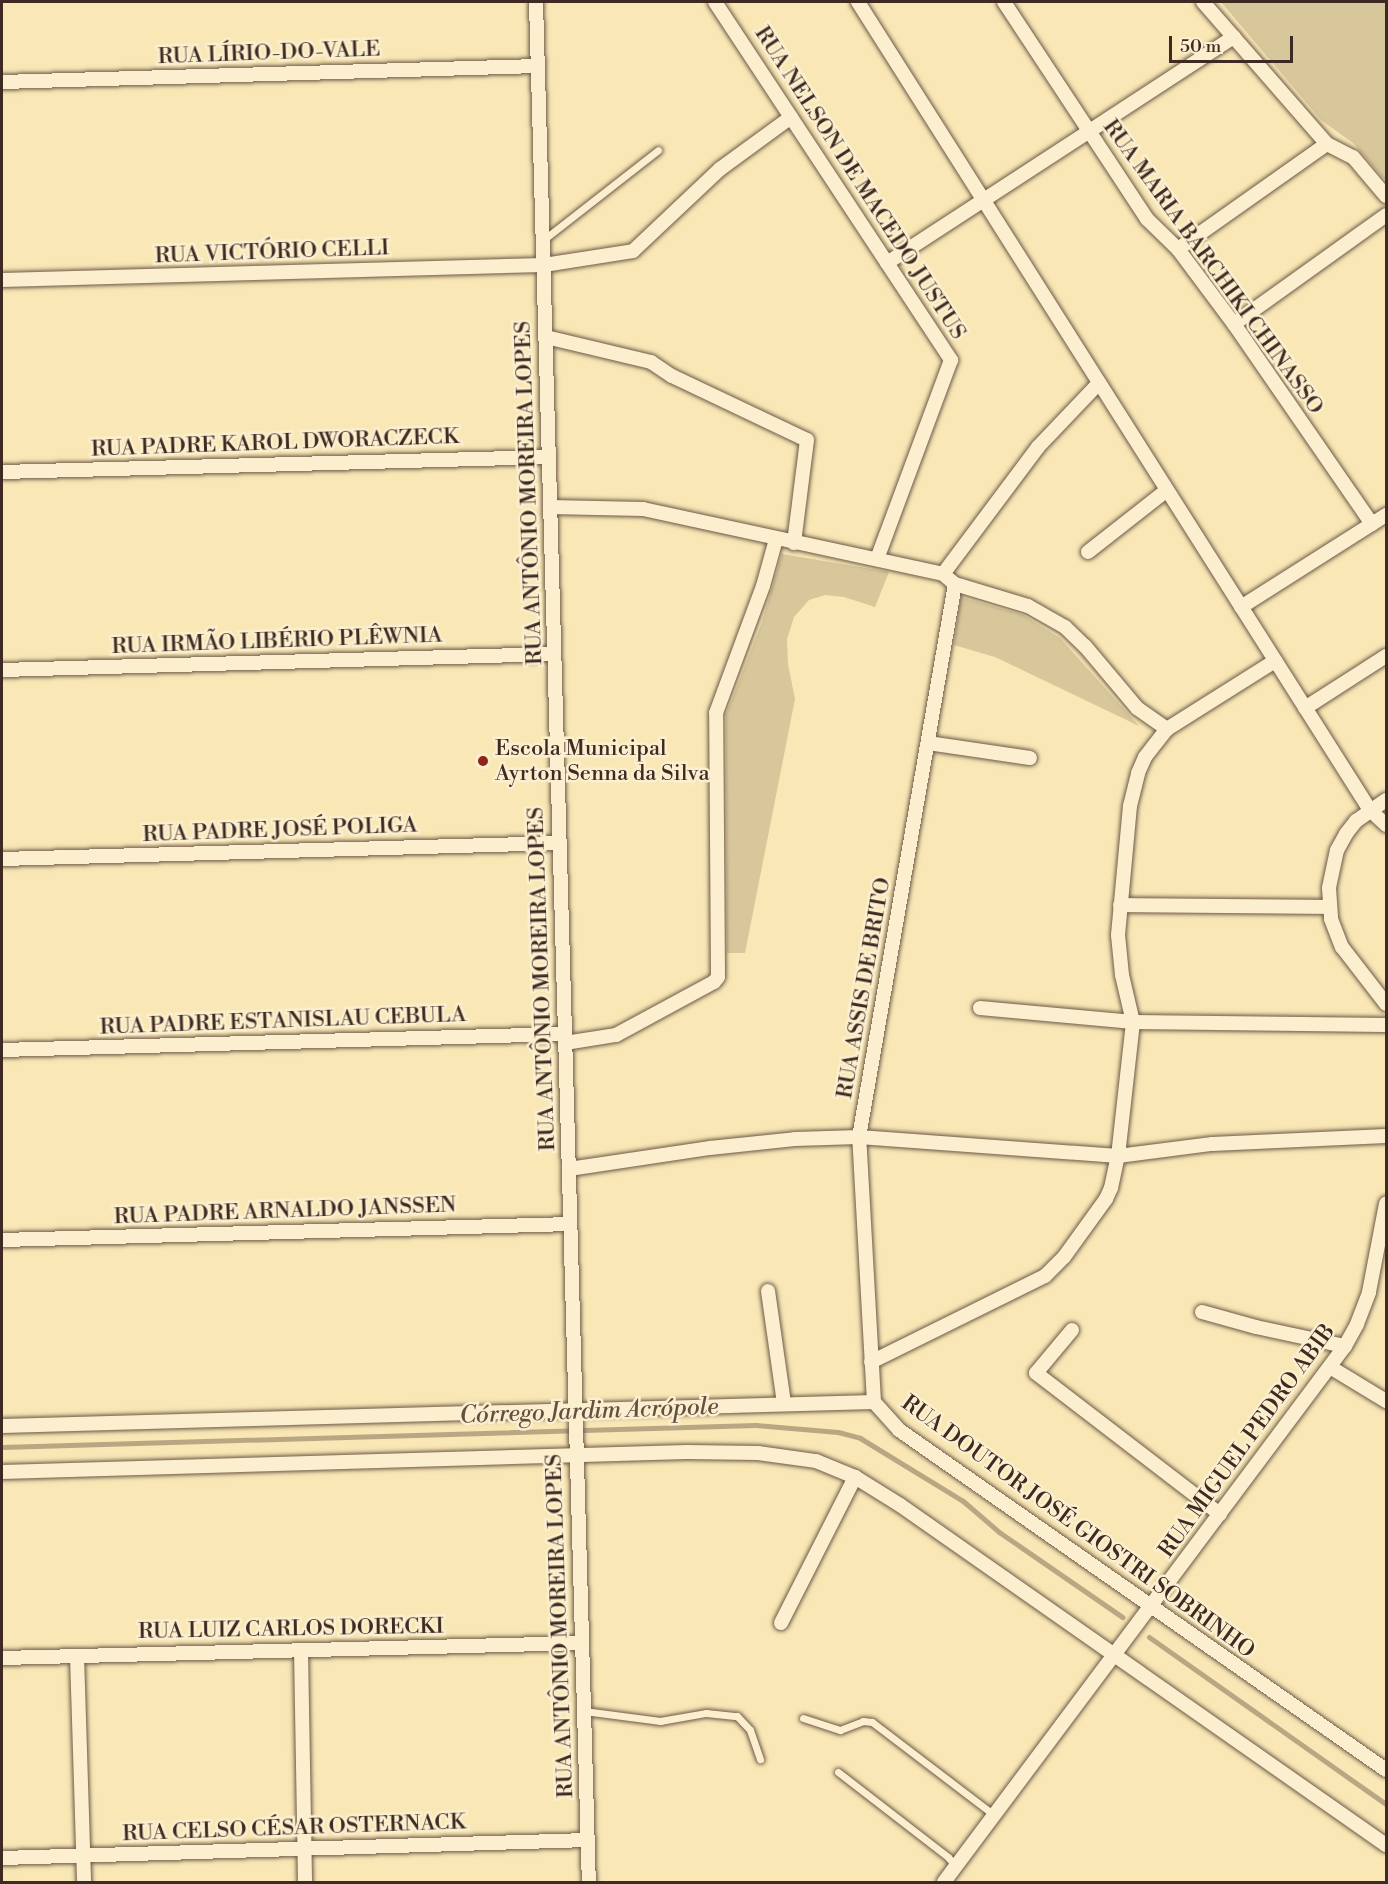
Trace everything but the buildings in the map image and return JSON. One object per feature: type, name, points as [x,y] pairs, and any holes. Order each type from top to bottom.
[{"type":"street","name":"RUA ANTÔNIO MOREIRA LOPES","points":[[536,2],[589,1882]]},
{"type":"street","name":"RUA NELSON DE MACEDO JUSTUS","points":[[715,2],[951,360],[876,559]]},
{"type":"street","points":[[858,2],[1370,810],[1386,825]]},
{"type":"street","name":"RUA MARIA BARCHIKI CHINASSO","points":[[1004,2],[1147,219],[1178,249],[1234,324],[1372,524]]},
{"type":"street","points":[[1203,2],[1327,144],[1353,157],[1386,196]]},
{"type":"street","points":[[887,263],[1234,37]]},
{"type":"street","name":"RUA LÍRIO-DO-VALE","points":[[2,81],[538,66]]},
{"type":"street","name":"RUA VICTÓRIO CELLI","points":[[2,280],[544,265],[633,251],[720,169],[791,117]]},
{"type":"street","points":[[1178,249],[1327,144]]},
{"type":"street","points":[[1234,324],[1386,215]]},
{"type":"street","points":[[546,337],[651,362],[672,376],[807,440],[794,543]]},
{"type":"street","points":[[942,574],[1038,447],[1099,383]]},
{"type":"street","name":"RUA PADRE KAROL DWORACZECK","points":[[2,472],[549,457]]},
{"type":"street","points":[[1088,552],[1167,490]]},
{"type":"street","points":[[550,507],[643,508],[942,574],[955,584],[1028,606],[1065,627],[1085,646],[1137,708],[1167,729]]},
{"type":"street","points":[[1241,607],[1386,515]]},
{"type":"street","name":"RUA PADRE ESTANISLAU CEBULA","points":[[2,1050],[616,1035],[718,977],[716,713],[763,586],[776,539]]},
{"type":"street","name":"RUA ASSIS DE BRITO","points":[[874,1402],[859,1137],[955,584]]},
{"type":"street","name":"RUA IRMÃO LIBÉRIO PLÊWNIA","points":[[2,670],[554,654]]},
{"type":"street","points":[[1305,708],[1386,656]]},
{"type":"street","points":[[871,1362],[1034,1283],[1055,1268],[1106,1199],[1118,1156],[1133,1022],[1119,955],[1120,905],[1133,788],[1145,757],[1167,729],[1275,661]]},
{"type":"street","points":[[928,743],[1030,758]]},
{"type":"street","points":[[1386,800],[1356,821],[1337,850],[1331,871],[1329,907],[1342,947],[1386,1004]]},
{"type":"street","name":"RUA PADRE JOSÉ POLIGA","points":[[2,859],[560,843]]},
{"type":"street","points":[[1120,905],[1329,907]]},
{"type":"street","points":[[980,1008],[1133,1022],[1386,1025]]},
{"type":"street","points":[[569,1169],[741,1144],[859,1137],[1118,1156],[1212,1144],[1386,1137]]},
{"type":"street","name":"RUA MIGUEL PEDRO ABIB","points":[[944,1882],[1345,1346],[1357,1324],[1369,1292],[1386,1204]]},
{"type":"street","name":"RUA PADRE ARNALDO JANSSEN","points":[[2,1240],[570,1224]]},
{"type":"street","points":[[768,1291],[784,1404]]},
{"type":"street","points":[[1202,1312],[1256,1327],[1345,1346]]},
{"type":"street","points":[[1072,1330],[1036,1373],[1220,1514]]},
{"type":"street","points":[[1330,1367],[1386,1401]]},
{"type":"street","name":"RUA DOUTOR JOSÉ GIOSTRI SOBRINHO","points":[[2,1426],[874,1402],[899,1430],[1386,1770]]},
{"type":"street","points":[[2,1472],[758,1453],[816,1461],[855,1477],[1386,1845]]},
{"type":"street","points":[[781,1623],[855,1477]]},
{"type":"street","name":"RUA LUIZ CARLOS DORECKI","points":[[2,1658],[582,1643]]},
{"type":"street","points":[[301,1650],[305,1882]]},
{"type":"street","points":[[77,1656],[84,1882]]},
{"type":"street","name":"RUA CELSO CÉSAR OSTERNACK","points":[[2,1858],[587,1840]]},
{"type":"lane","points":[[543,240],[658,150]]},
{"type":"lane","points":[[584,1711],[660,1721],[706,1713],[737,1716],[750,1730],[760,1759]]},
{"type":"lane","points":[[803,1718],[840,1730],[863,1721],[872,1722],[994,1815]]},
{"type":"lane","points":[[838,1772],[948,1857],[956,1867]]},
{"type":"shaded area","points":[[1221,2],[1386,2],[1386,181],[1353,143],[1321,120]]},
{"type":"shaded area","points":[[782,554],[889,572],[875,607],[844,597],[825,595],[809,600],[794,617],[787,639],[788,664],[795,699],[745,953],[727,953],[726,715],[762,622]]},
{"type":"shaded area","points":[[961,597],[1023,615],[1060,638],[1139,726],[995,657],[954,645]]},
{"type":"waterway","name":"Córrego Jardim Acrópole","points":[[2,1447],[756,1425],[838,1432],[860,1438],[963,1501],[999,1532],[1122,1617]]},
{"type":"waterway","name":"Córrego Jardim Acrópole","points":[[1149,1637],[1386,1804]]},
{"type":"place","name":"Escola Municipal Ayrton Senna da Silva","points":[[483,761]]}]
